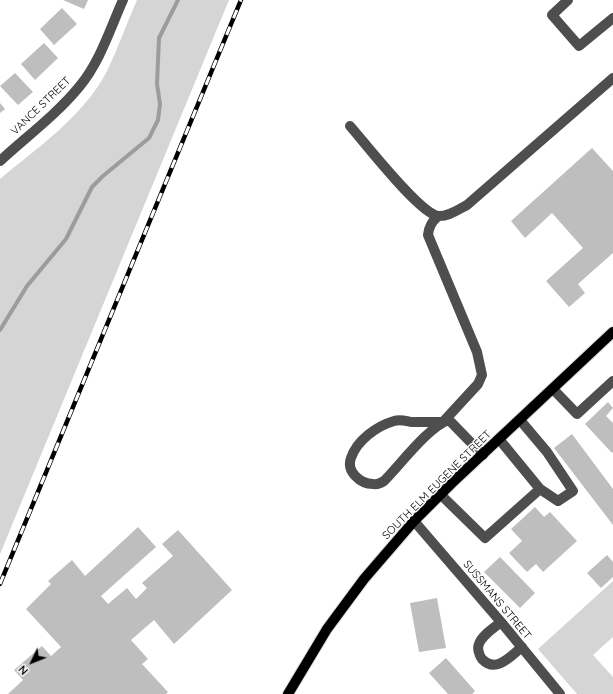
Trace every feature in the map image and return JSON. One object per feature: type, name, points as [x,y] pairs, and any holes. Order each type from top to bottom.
[{"type":"main road","name":"SOUTH ELM EUGENE STREET","points":[[288,694],[327,629],[364,579],[414,521],[483,454],[612,335]]},
{"type":"street","name":"VANCE STREET","points":[[0,161],[56,111],[79,87],[95,63],[123,0]]},
{"type":"street","points":[[568,0],[552,15],[579,46],[613,18]]},
{"type":"street","points":[[483,454],[449,420],[443,422],[396,420],[382,425],[369,435],[354,450],[350,459],[352,472],[357,478],[365,483],[374,485],[384,481],[433,429],[443,422],[478,384],[482,375],[477,352],[428,235],[432,222],[438,216],[450,214],[467,205],[613,78]]},
{"type":"street","points":[[350,126],[414,199],[430,212],[438,216]]},
{"type":"street","points":[[553,389],[577,414],[613,381]]},
{"type":"street","points":[[499,439],[540,489],[558,501],[573,491],[546,452],[520,420]]},
{"type":"street","points":[[441,495],[485,538],[540,489]]},
{"type":"street","name":"SUSSMANS STREET","points":[[414,521],[501,622],[560,694]]},
{"type":"street","points":[[501,622],[482,639],[478,645],[482,658],[488,664],[493,666],[502,664],[522,647]]},
{"type":"shaded area","points":[[137,0],[229,0],[0,554],[0,179],[59,130],[86,102],[107,71]]},
{"type":"shaded area","points":[[613,581],[613,637],[593,655],[613,677],[613,694],[577,694],[538,649]]},
{"type":"building","points":[[63,0],[88,0],[84,9]]},
{"type":"building","points":[[62,8],[77,24],[54,45],[40,29]]},
{"type":"building","points":[[44,43],[58,58],[35,80],[21,64]]},
{"type":"building","points":[[15,73],[33,92],[18,105],[0,86]]},
{"type":"building","points":[[0,103],[5,109],[0,113]]},
{"type":"building","points":[[592,148],[613,171],[613,253],[578,284],[585,293],[569,307],[546,281],[583,248],[552,213],[525,238],[511,221]]},
{"type":"building","points":[[608,402],[613,408],[606,416],[613,423],[612,453],[585,424]]},
{"type":"building","points":[[572,434],[613,489],[613,525],[554,448]]},
{"type":"building","points":[[535,507],[544,517],[550,512],[577,541],[543,572],[536,564],[527,572],[509,553],[522,541],[511,529]]},
{"type":"building","points":[[138,527],[156,547],[101,596],[108,604],[127,588],[136,599],[147,588],[142,583],[173,556],[162,544],[178,530],[232,590],[174,644],[154,620],[131,640],[148,659],[142,664],[168,692],[166,694],[8,694],[23,680],[14,670],[42,646],[51,656],[61,647],[26,609],[51,584],[48,581],[72,560],[85,576]]},
{"type":"building","points":[[607,555],[613,562],[613,577],[601,588],[587,573]]},
{"type":"building","points":[[500,557],[535,593],[520,608],[484,572]]},
{"type":"building","points":[[437,598],[446,648],[419,652],[410,603]]},
{"type":"building","points":[[446,658],[475,691],[472,694],[448,694],[429,673]]},
{"type":"waterway","points":[[0,330],[27,286],[66,239],[92,187],[149,138],[158,120],[160,104],[157,84],[159,38],[178,0]]},
{"type":"railway","points":[[0,584],[241,0]]}]
